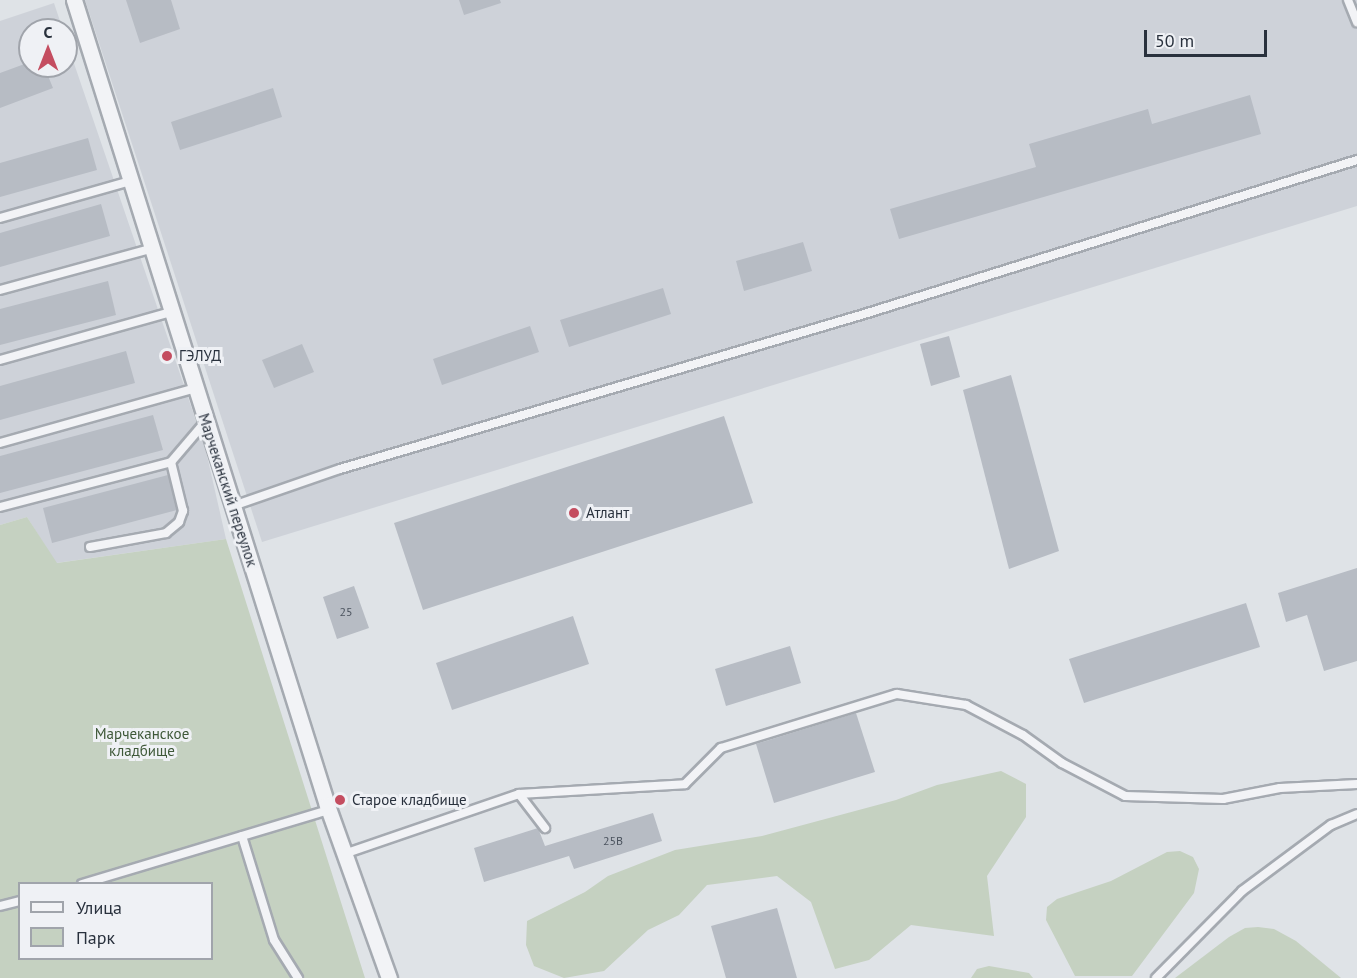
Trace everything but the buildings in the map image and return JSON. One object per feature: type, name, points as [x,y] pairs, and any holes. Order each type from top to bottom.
[{"type":"street","name":"Марчеканский переулок","points":[[74,0],[150,249],[234,506],[329,810],[389,978]]},
{"type":"lane","points":[[1348,0],[1357,22]]},
{"type":"lane","points":[[234,506],[340,469],[861,315],[1357,160]]},
{"type":"lane","points":[[0,218],[130,181]]},
{"type":"lane","points":[[0,290],[150,249]]},
{"type":"lane","points":[[0,360],[171,312]]},
{"type":"lane","points":[[0,443],[196,388]]},
{"type":"lane","points":[[0,507],[171,462],[206,421]]},
{"type":"lane","points":[[90,547],[166,533],[178,522],[183,511],[171,462]]},
{"type":"lane","points":[[344,854],[519,794],[685,784],[721,748],[897,694],[966,705],[1023,735],[1062,764],[1125,796],[1223,799],[1280,788],[1357,784]]},
{"type":"lane","points":[[519,794],[545,828]]},
{"type":"lane","points":[[88,882],[329,810]]},
{"type":"lane","points":[[1156,978],[1242,891],[1331,825],[1357,814]]},
{"type":"lane","points":[[242,836],[274,940],[298,978]]},
{"type":"lane","points":[[0,906],[18,902]]},
{"type":"shaded area","points":[[85,0],[1357,0],[1357,206],[262,542]]},
{"type":"shaded area","points":[[54,3],[59,18],[18,18],[18,78],[78,78],[78,75],[205,447],[226,539],[56,563],[27,517],[0,525],[0,21]]},
{"type":"green space","name":"Марчеканское кладбище","points":[[27,517],[57,563],[226,539],[365,978],[0,978],[0,525]]},
{"type":"green space","points":[[1001,771],[1026,784],[1026,817],[987,876],[994,936],[911,925],[869,960],[835,969],[811,902],[777,876],[707,885],[679,915],[648,930],[604,971],[564,978],[534,966],[526,945],[527,921],[585,892],[608,876],[675,850],[762,836],[896,800],[937,785]]},
{"type":"green space","points":[[1180,851],[1193,857],[1199,869],[1194,893],[1132,976],[1075,976],[1046,920],[1047,907],[1057,899],[1111,881],[1167,852]]},
{"type":"green space","points":[[1245,928],[1274,929],[1296,941],[1341,978],[1175,978],[1229,937]]},
{"type":"green space","points":[[989,966],[1029,973],[1033,978],[971,978],[977,969]]},
{"type":"place","name":"ГЭЛУД","points":[[167,356]]},
{"type":"place","name":"Атлант","points":[[574,513]]},
{"type":"place","name":"Старое кладбище","points":[[340,800]]}]
